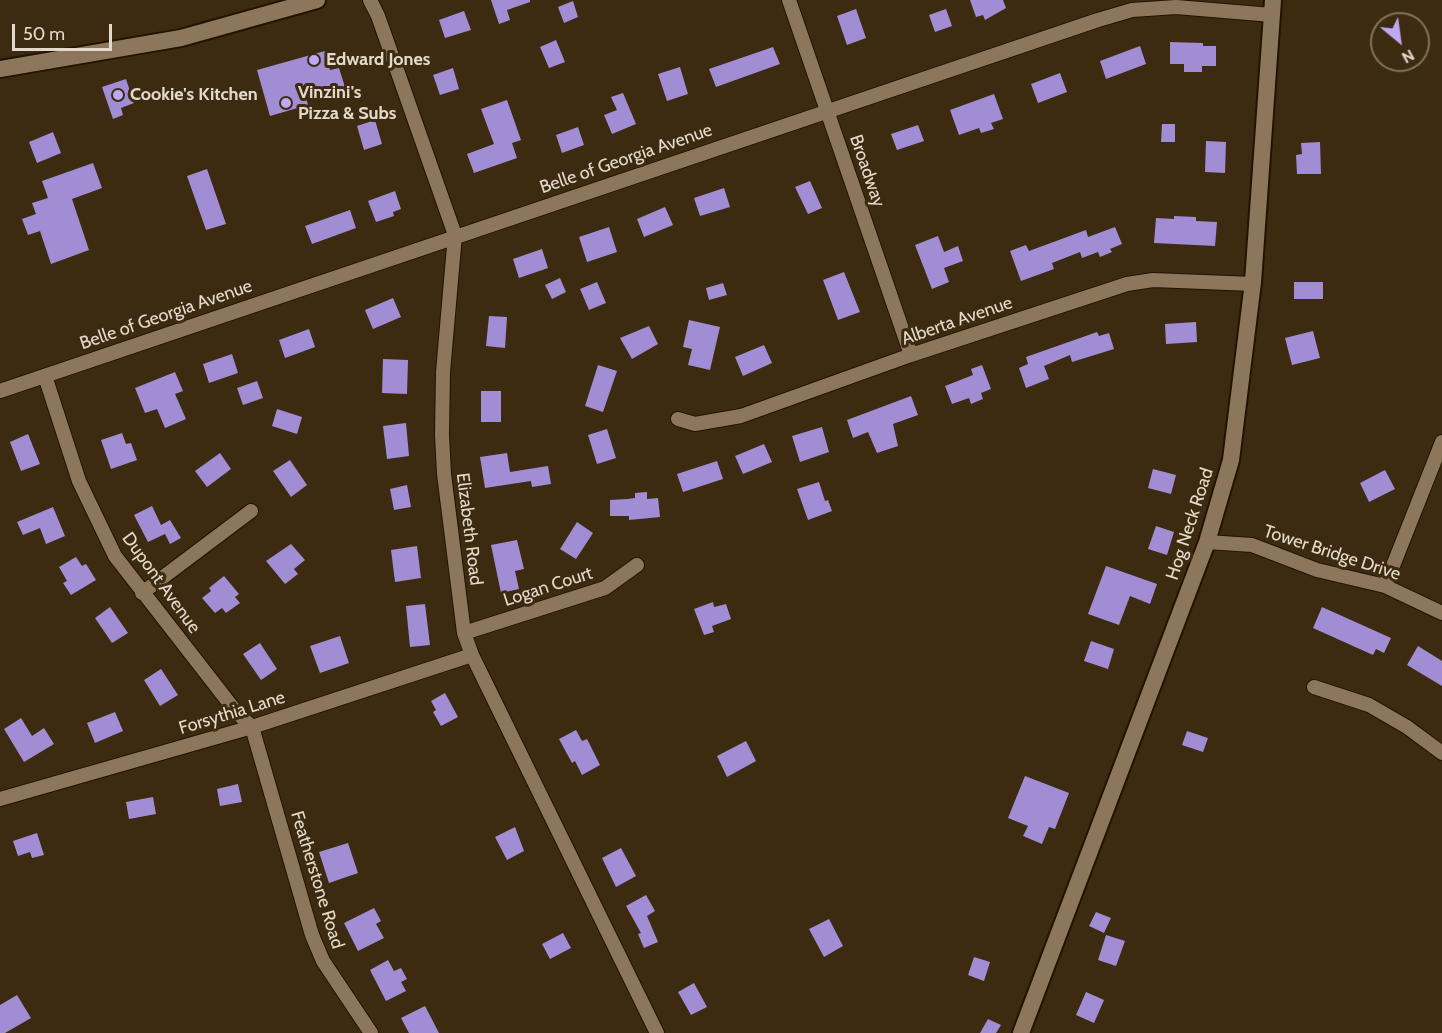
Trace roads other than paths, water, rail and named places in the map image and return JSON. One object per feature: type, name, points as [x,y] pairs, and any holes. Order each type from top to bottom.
[{"type":"main road","points":[[0,69],[181,38],[317,0]]},
{"type":"main road","name":"Hog Neck Road","points":[[1021,1033],[1207,542],[1231,460],[1253,284],[1272,8]]},
{"type":"street","name":"Elizabeth Road","points":[[370,0],[378,16],[455,235],[443,372],[442,435],[444,474],[464,633],[472,655],[657,1033]]},
{"type":"street","name":"Broadway","points":[[789,0],[911,355]]},
{"type":"street","name":"Belle of Georgia Avenue","points":[[0,391],[455,235],[1132,10],[1176,7],[1272,8]]},
{"type":"street","name":"Alberta Avenue","points":[[678,418],[695,424],[741,416],[911,355],[1127,284],[1153,280],[1253,284]]},
{"type":"street","name":"Dupont Avenue","points":[[45,376],[88,505],[115,556],[237,713],[252,727]]},
{"type":"street","points":[[1385,586],[1442,442]]},
{"type":"street","points":[[142,593],[251,511]]},
{"type":"street","name":"Tower Bridge Drive","points":[[1207,542],[1252,545],[1317,570],[1385,586],[1442,614]]},
{"type":"street","name":"Logan Court","points":[[464,633],[605,588],[637,565]]},
{"type":"street","name":"Forsythia Lane","points":[[3,794],[252,727],[472,655]]},
{"type":"street","points":[[1314,687],[1369,705],[1407,727],[1442,753]]},
{"type":"street","name":"Featherstone Road","points":[[252,727],[312,935],[323,961],[371,1033]]},
{"type":"place","name":"Edward Jones","points":[[314,60]]},
{"type":"place","name":"Cookie's Kitchen","points":[[118,95]]},
{"type":"place","name":"Vinzini's Pizza & Subs","points":[[286,103]]}]
